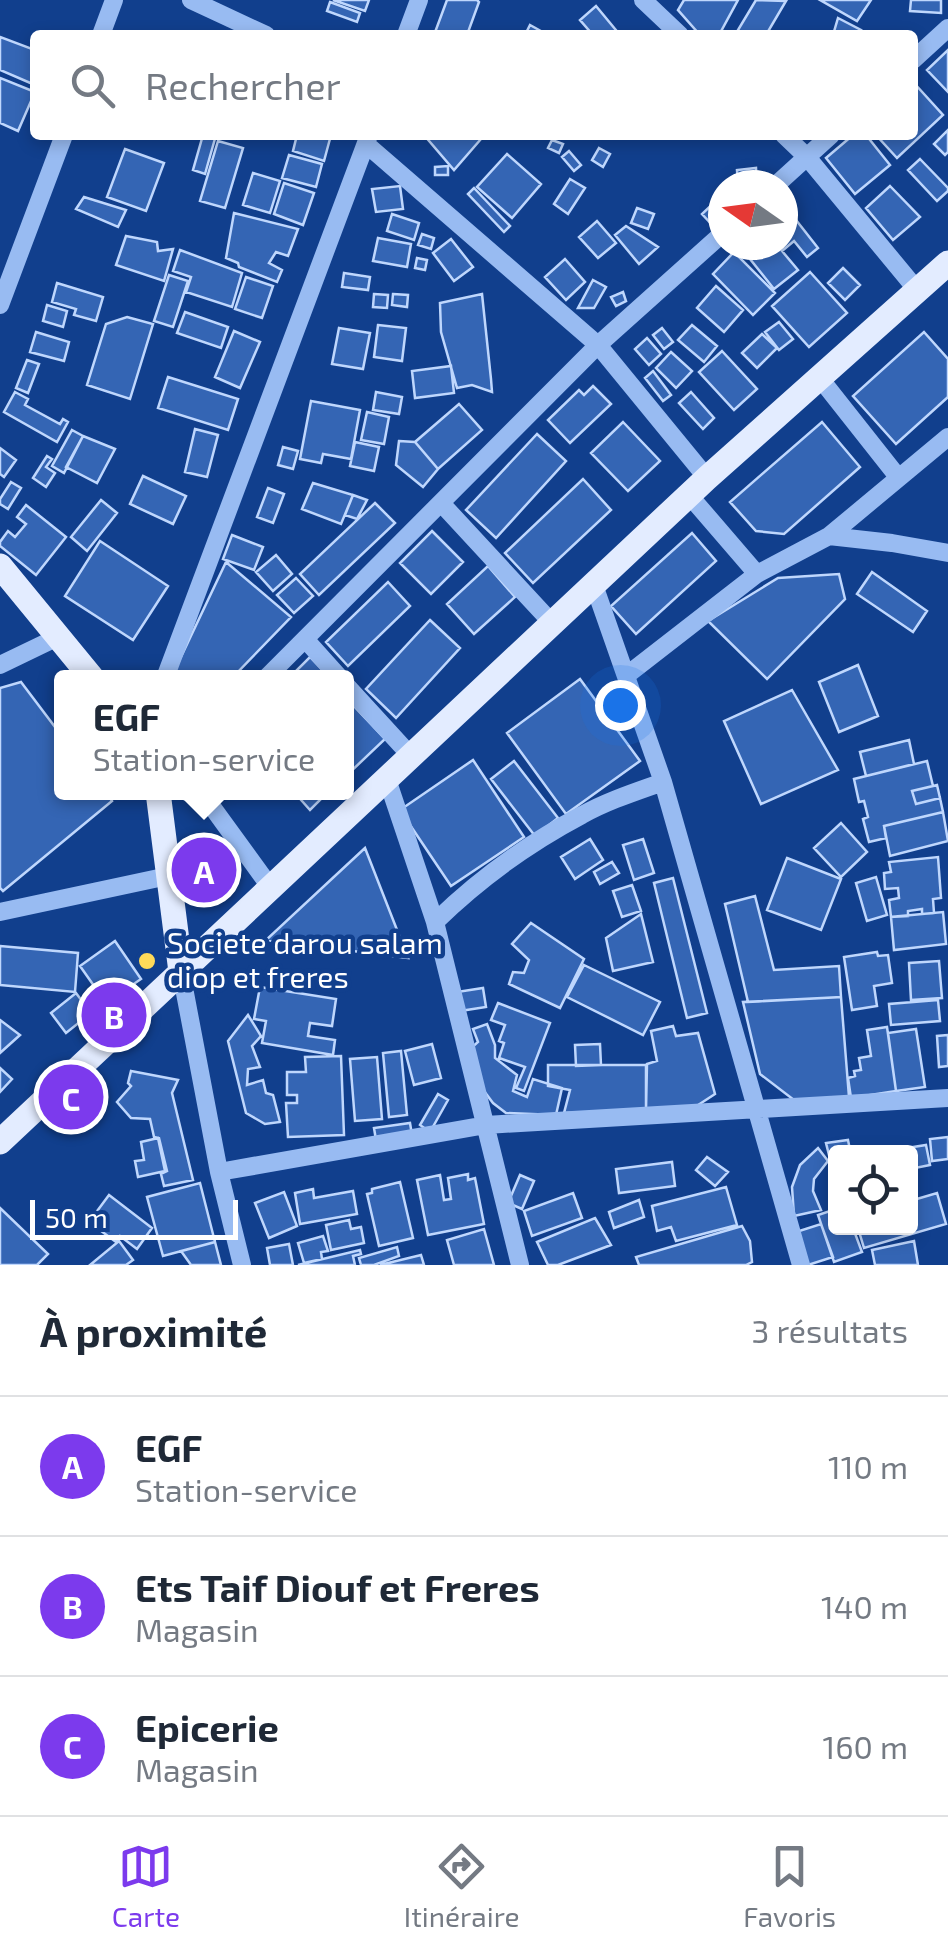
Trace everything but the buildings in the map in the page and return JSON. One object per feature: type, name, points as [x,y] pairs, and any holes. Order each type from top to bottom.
[{"type":"main road","points":[[0,1142],[698,486],[948,262]]},
{"type":"main road","points":[[0,566],[85,670]]},
{"type":"main road","points":[[159,800],[180,972]]},
{"type":"street","points":[[103,30],[114,0]]},
{"type":"street","points":[[191,0],[255,30]]},
{"type":"street","points":[[408,30],[420,0]]},
{"type":"street","points":[[643,0],[675,30]]},
{"type":"street","points":[[918,55],[948,28]]},
{"type":"street","points":[[0,305],[62,140]]},
{"type":"street","points":[[168,670],[367,140]]},
{"type":"street","points":[[368,140],[598,345],[757,574]]},
{"type":"street","points":[[789,140],[917,290]]},
{"type":"street","points":[[793,170],[826,140]]},
{"type":"street","points":[[274,670],[598,345],[708,246]]},
{"type":"street","points":[[819,377],[898,477]]},
{"type":"street","points":[[627,675],[757,574],[829,536],[948,438]]},
{"type":"street","points":[[441,503],[553,624]]},
{"type":"street","points":[[829,536],[948,553]]},
{"type":"street","points":[[594,585],[663,782],[801,1265]]},
{"type":"street","points":[[0,665],[58,637]]},
{"type":"street","points":[[305,639],[333,670]]},
{"type":"street","points":[[354,694],[411,756]]},
{"type":"street","points":[[387,779],[435,922],[520,1265]]},
{"type":"street","points":[[435,922],[478,884],[558,829],[584,814],[663,782]]},
{"type":"street","points":[[204,800],[270,888]]},
{"type":"street","points":[[0,912],[168,876]]},
{"type":"street","points":[[180,972],[218,1172],[242,1265]]},
{"type":"street","points":[[218,1172],[486,1125],[948,1098]]},
{"type":"place","name":"EGF","points":[[204,870]]},
{"type":"place","name":"Societe darou salam diop et freres","points":[[147,961]]},
{"type":"place","name":"Ets Taif Diouf et Freres","points":[[114,1015]]},
{"type":"place","name":"Epicerie","points":[[71,1097]]}]
